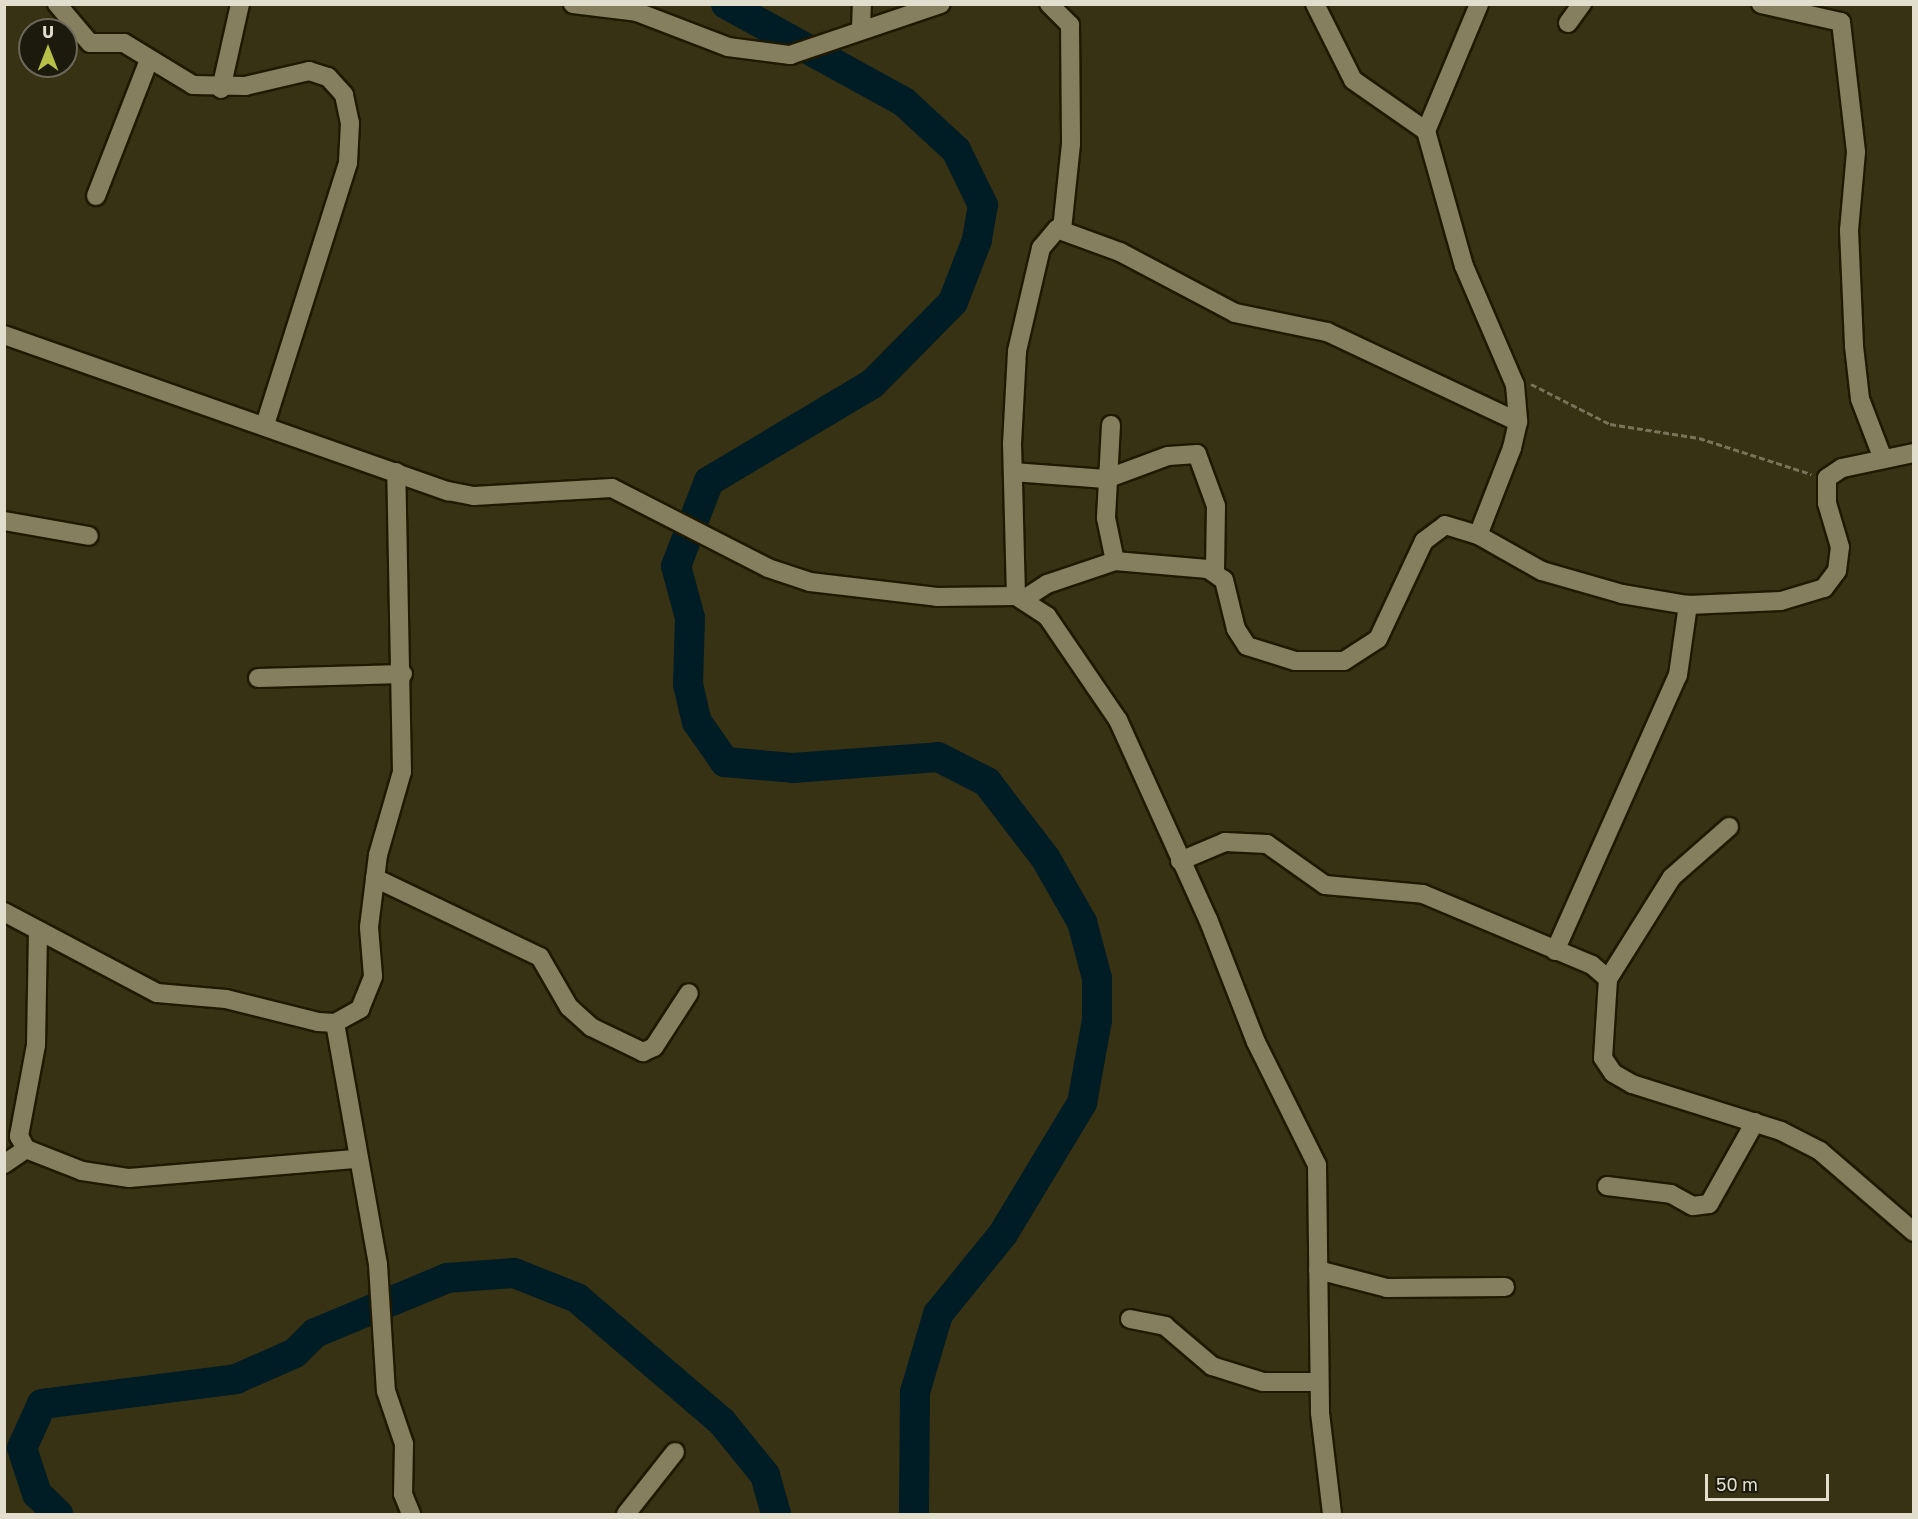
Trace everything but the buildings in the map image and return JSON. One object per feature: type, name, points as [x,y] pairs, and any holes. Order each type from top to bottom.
[{"type":"street","points":[[57,4],[90,43],[124,43],[177,80],[221,88],[296,71],[319,71],[336,84],[348,105],[348,163],[265,425]]},
{"type":"street","points":[[221,88],[240,4]]},
{"type":"street","points":[[573,4],[637,12],[728,47],[790,55],[861,29],[941,4]]},
{"type":"street","points":[[861,29],[862,4]]},
{"type":"street","points":[[1315,4],[1353,80],[1426,131]]},
{"type":"street","points":[[1479,4],[1426,131],[1464,266],[1509,371],[1518,422],[1479,535]]},
{"type":"street","points":[[1568,23],[1582,4]]},
{"type":"street","points":[[1761,4],[1841,13],[1856,152],[1849,230],[1854,346],[1860,399],[1883,459]]},
{"type":"street","points":[[1054,5],[1070,25],[1072,58],[1062,230]]},
{"type":"street","points":[[96,196],[149,60]]},
{"type":"street","points":[[1020,598],[1013,472],[1021,331],[1041,248],[1050,231],[1062,230],[1120,252],[1235,313],[1327,332],[1518,422]]},
{"type":"street","points":[[4,335],[396,472],[474,496],[612,488],[710,540],[810,582],[937,597],[1020,598],[1047,584],[1115,561],[1215,573],[1224,580],[1236,629],[1247,646],[1295,661],[1344,661],[1378,639],[1429,533],[1445,525],[1479,535],[1542,571],[1622,594],[1688,605],[1781,601],[1808,595],[1833,581],[1840,548],[1827,503],[1827,478],[1842,468],[1914,453]]},
{"type":"street","points":[[1111,425],[1106,479],[1115,561]]},
{"type":"street","points":[[1013,472],[1106,479],[1168,456],[1197,454],[1216,506],[1215,573]]},
{"type":"street","points":[[4,912],[147,989],[226,999],[334,1023],[352,1017],[368,998],[373,976],[369,927],[375,879],[402,772],[403,674],[396,472]]},
{"type":"street","points":[[4,521],[89,536]]},
{"type":"street","points":[[1020,598],[1047,616],[1103,692],[1180,861],[1257,1042],[1310,1145],[1320,1182],[1319,1382],[1332,1515]]},
{"type":"street","points":[[1555,951],[1680,668],[1688,605]]},
{"type":"street","points":[[258,678],[403,674]]},
{"type":"street","points":[[1729,827],[1672,877],[1608,979],[1604,1059],[1613,1073],[1632,1084],[1755,1122],[1820,1151],[1914,1232]]},
{"type":"street","points":[[1180,861],[1225,842],[1267,844],[1325,885],[1423,894],[1592,965],[1608,979]]},
{"type":"street","points":[[375,879],[540,957],[570,1007],[591,1027],[643,1052],[654,1047],[689,993]]},
{"type":"street","points":[[38,932],[36,1045],[19,1136],[26,1149],[82,1171],[129,1178],[357,1159]]},
{"type":"street","points":[[334,1023],[378,1265],[378,1326],[386,1391],[404,1444],[404,1494],[411,1515]]},
{"type":"street","points":[[1607,1186],[1671,1194],[1693,1206],[1709,1204],[1755,1122]]},
{"type":"street","points":[[4,1164],[26,1149]]},
{"type":"street","points":[[1318,1270],[1387,1288],[1505,1287]]},
{"type":"street","points":[[1130,1319],[1165,1326],[1212,1366],[1263,1382],[1319,1382]]},
{"type":"street","points":[[626,1515],[675,1452]]},
{"type":"path","points":[[1509,371],[1610,424],[1699,438],[1827,478]]},
{"type":"waterway","points":[[726,4],[904,102],[956,150],[983,205],[977,240],[953,302],[872,384],[709,481],[676,566],[690,618],[688,684],[697,722],[725,762],[793,768],[938,757],[987,782],[1046,859],[1082,922],[1097,978],[1097,1020],[1082,1103],[1003,1234],[938,1314],[915,1392],[914,1514]]},
{"type":"waterway","points":[[58,1514],[37,1494],[22,1448],[42,1404],[236,1379],[295,1353],[315,1333],[447,1278],[514,1273],[577,1298],[722,1422],[765,1475],[776,1514]]}]
